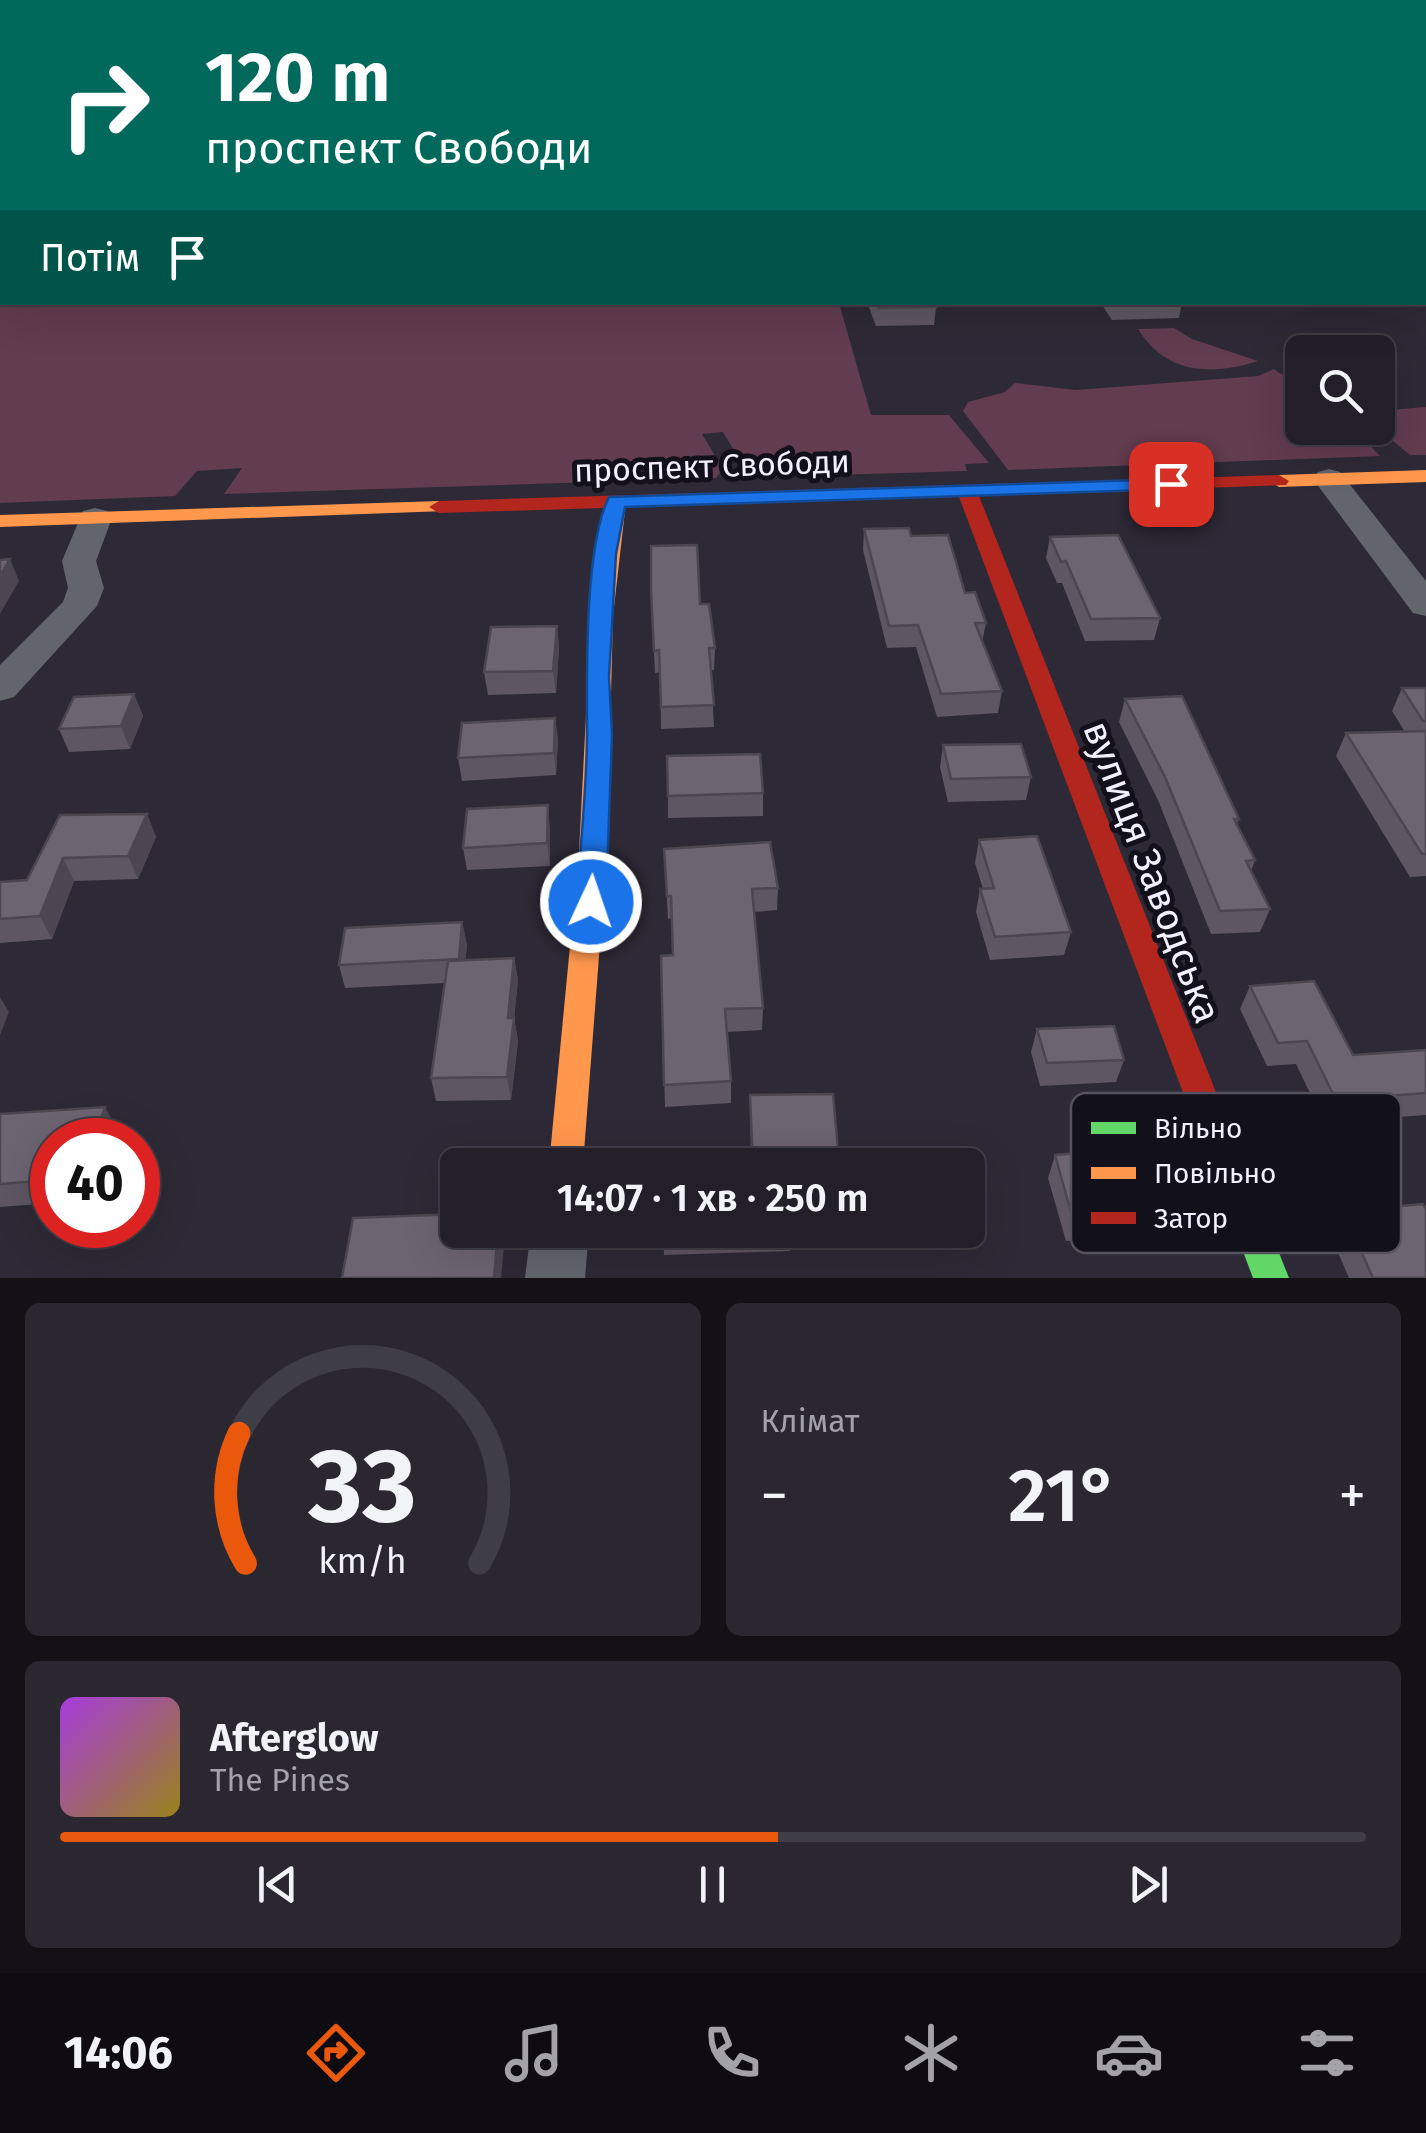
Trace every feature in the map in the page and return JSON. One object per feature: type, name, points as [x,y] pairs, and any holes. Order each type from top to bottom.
[{"type":"street","name":"проспект Свободи","points":[[0,521],[1426,476]]},
{"type":"street","points":[[1330,479],[1426,606]]},
{"type":"street","name":"вулиця Заводська","points":[[967,491],[1200,1093]]},
{"type":"street","points":[[568,1148],[590,936],[600,735],[597,677],[606,554],[616,502]]},
{"type":"street","points":[[0,688],[79,606],[86,588],[79,560],[95,518]]},
{"type":"street","points":[[555,1278],[558,1248]]},
{"type":"street","name":"вулиця Заводська","points":[[1261,1253],[1271,1278]]},
{"type":"shaded area","points":[[0,305],[840,305],[871,415],[949,415],[989,463],[965,464],[967,471],[766,477],[742,464],[723,432],[702,434],[723,469],[716,478],[224,494],[242,468],[197,471],[175,496],[0,503]]},
{"type":"shaded area","points":[[1174,328],[1192,339],[1258,361],[1223,369],[1191,368],[1162,355],[1138,329]]},
{"type":"shaded area","points":[[1274,369],[1285,376],[1285,445],[1369,445],[1380,456],[1008,470],[963,411],[968,402],[1005,392],[1015,383],[1076,390],[1258,376]]},
{"type":"shaded area","points":[[1426,407],[1426,455],[1410,455],[1395,443],[1395,410]]},
{"type":"building","points":[[877,305],[936,307],[878,308]]},
{"type":"building","points":[[909,528],[911,536],[948,535],[965,593],[975,592],[986,623],[975,623],[1002,691],[941,694],[918,625],[889,626],[864,529]]},
{"type":"building","points":[[1118,535],[1160,618],[1091,619],[1066,561],[1061,562],[1050,537]]},
{"type":"building","points":[[697,545],[700,604],[709,604],[715,648],[709,648],[714,705],[661,707],[659,650],[654,651],[651,546]]},
{"type":"building","points":[[10,559],[0,576],[0,560]]},
{"type":"building","points":[[557,626],[553,671],[484,672],[491,627]]},
{"type":"building","points":[[1402,688],[1426,688],[1426,721],[1423,721]]},
{"type":"building","points":[[134,694],[121,726],[59,729],[74,697]]},
{"type":"building","points":[[1182,696],[1239,819],[1234,819],[1255,860],[1246,861],[1270,909],[1220,911],[1165,777],[1125,699]]},
{"type":"building","points":[[555,718],[554,753],[458,758],[462,723]]},
{"type":"building","points":[[1426,731],[1426,854],[1422,854],[1346,733]]},
{"type":"building","points":[[1021,744],[1031,777],[951,779],[943,745]]},
{"type":"building","points":[[760,754],[763,793],[668,796],[667,756]]},
{"type":"building","points":[[548,805],[547,843],[463,848],[467,809]]},
{"type":"building","points":[[147,814],[128,856],[63,858],[40,916],[0,919],[0,882],[27,880],[60,815]]},
{"type":"building","points":[[1037,836],[1071,932],[995,937],[980,889],[994,888],[979,840]]},
{"type":"building","points":[[770,842],[778,888],[752,889],[763,1008],[725,1009],[731,1081],[664,1085],[661,956],[673,955],[664,849]]},
{"type":"building","points":[[462,922],[459,959],[339,965],[345,928]]},
{"type":"building","points":[[514,958],[508,1018],[514,1018],[507,1077],[431,1078],[448,961]]},
{"type":"building","points":[[1314,981],[1353,1055],[1426,1050],[1426,1093],[1333,1093],[1307,1041],[1278,1043],[1250,986]]},
{"type":"building","points":[[1114,1026],[1124,1060],[1047,1063],[1037,1029]]},
{"type":"building","points":[[833,1094],[838,1148],[752,1148],[750,1095]]},
{"type":"building","points":[[105,1107],[101,1118],[30,1118],[30,1182],[0,1184],[0,1114]]},
{"type":"building","points":[[1071,1154],[1071,1212],[1055,1155]]},
{"type":"building","points":[[1423,1204],[1426,1209],[1426,1278],[1373,1278],[1362,1253],[1401,1253],[1401,1206]]},
{"type":"building","points":[[440,1215],[440,1248],[496,1248],[494,1278],[342,1278],[353,1218]]},
{"type":"traffic: fast","points":[[1261,1253],[1271,1278]]},
{"type":"traffic: slow","points":[[1279,481],[1426,476]]},
{"type":"traffic: slow","points":[[567,1148],[593,852],[602,616],[616,502]]},
{"type":"traffic: slow","points":[[0,521],[439,507]]},
{"type":"traffic: jam","points":[[439,507],[1279,481]]},
{"type":"traffic: jam","points":[[967,491],[1200,1093]]},
{"type":"route","points":[[591,902],[600,735],[597,677],[606,554],[616,502],[1171,484]]}]
